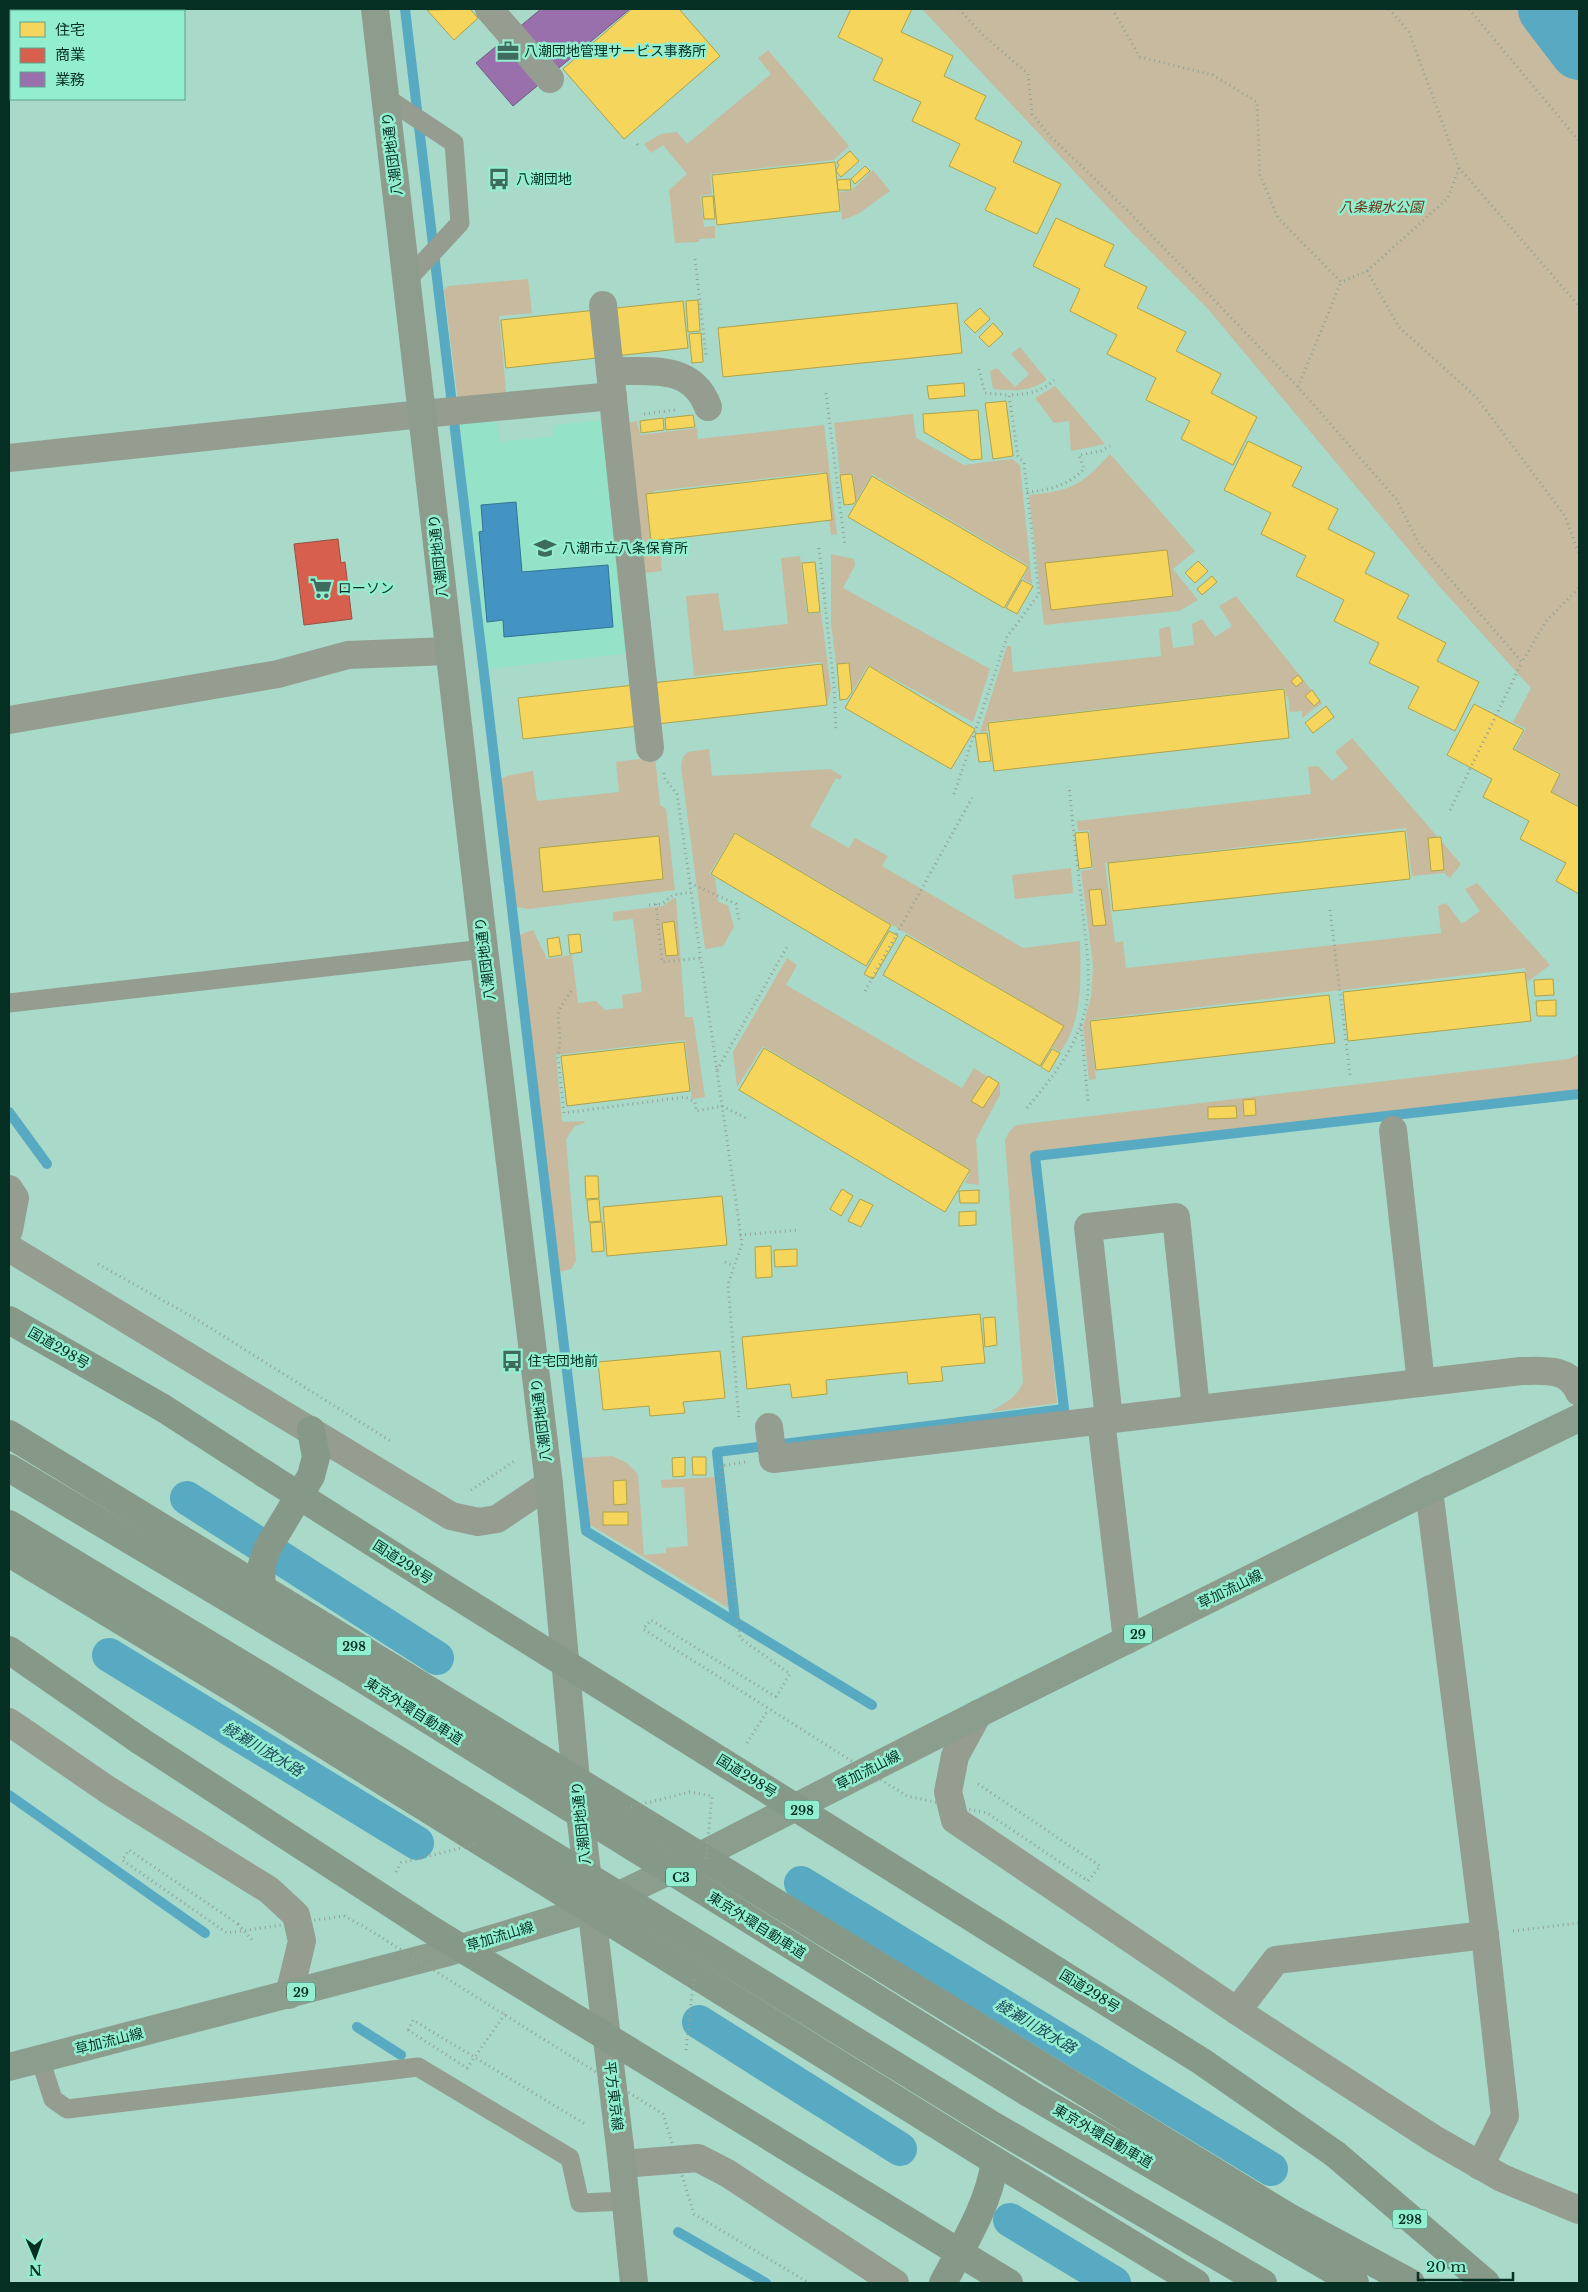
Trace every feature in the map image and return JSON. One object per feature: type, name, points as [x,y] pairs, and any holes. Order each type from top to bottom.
[{"type":"highway","name":"国道298号","points":[[9,1320],[163,1408],[438,1584],[1151,2029],[1334,2154],[1486,2283]]},
{"type":"highway","points":[[262,1590],[261,1568],[267,1549],[311,1476],[316,1456],[311,1430]]},
{"type":"highway","name":"298","points":[[9,1434],[1287,2216],[1410,2283]]},
{"type":"highway","name":"東京外環自動車道","points":[[9,1468],[350,1671],[1030,2094],[1355,2283]]},
{"type":"highway","points":[[9,1524],[260,1675],[989,2123],[1263,2283]]},
{"type":"highway","points":[[9,1553],[590,1909],[995,2162],[1196,2283]]},
{"type":"highway","points":[[9,1650],[139,1740],[438,1934],[1008,2283]]},
{"type":"highway","points":[[943,2283],[977,2217],[992,2182],[995,2162]]},
{"type":"main road","name":"草加流山線","points":[[9,2067],[445,1953],[590,1909],[700,1856],[978,1714],[1429,1490],[1579,1418]]},
{"type":"street","name":"八潮団地通り","points":[[375,9],[448,651],[549,1484],[576,1780],[590,1909]]},
{"type":"street","points":[[489,9],[550,79]]},
{"type":"street","points":[[602,305],[657,760]]},
{"type":"street","points":[[9,458],[612,395],[664,372],[689,379],[703,395],[696,408]]},
{"type":"street","points":[[9,720],[278,674],[348,655],[448,651]]},
{"type":"street","points":[[1393,1130],[1421,1383]]},
{"type":"street","points":[[9,1189],[15,1198],[9,1230]]},
{"type":"street","points":[[1127,1640],[1088,1227],[1176,1217],[1196,1409]]},
{"type":"street","points":[[9,1248],[451,1516],[478,1522],[497,1519],[549,1484]]},
{"type":"street","points":[[770,1427],[773,1459],[1521,1371],[1558,1371],[1576,1385],[1579,1392]]},
{"type":"street","points":[[1429,1490],[1486,1935],[1505,2116],[1480,2166]]},
{"type":"street","points":[[978,1714],[955,1756],[948,1792],[956,1820],[1236,2011],[1434,2139],[1502,2178],[1579,2210]]},
{"type":"street","points":[[9,1722],[108,1790],[269,1890],[296,1915],[302,1941],[289,1995]]},
{"type":"street","name":"平方東京線","points":[[590,1909],[622,2164],[634,2283]]},
{"type":"street","points":[[1236,2011],[1276,1960],[1486,1935]]},
{"type":"street","points":[[622,2164],[698,2158],[727,2173],[895,2283]]},
{"type":"lane","points":[[385,97],[454,143],[460,223],[407,280]]},
{"type":"lane","points":[[9,1003],[484,950]]},
{"type":"lane","points":[[40,2059],[53,2099],[67,2109],[418,2067],[570,2158],[580,2203],[626,2201]]},
{"type":"path","points":[[959,9],[983,35],[1028,74],[1032,114],[1049,135],[1127,210],[1298,387],[1396,499],[1420,545],[1522,662]]},
{"type":"path","points":[[1112,9],[1140,57],[1213,75],[1257,102],[1260,175],[1278,218],[1341,282]]},
{"type":"path","points":[[1389,9],[1409,32],[1459,168],[1579,306]]},
{"type":"path","points":[[1469,9],[1579,141]]},
{"type":"path","points":[[637,144],[640,148]]},
{"type":"path","points":[[1298,387],[1341,282],[1367,270],[1448,198],[1459,168]]},
{"type":"path","points":[[695,259],[706,356]]},
{"type":"path","points":[[1367,270],[1399,327],[1477,398],[1565,516],[1579,554]]},
{"type":"path","points":[[979,369],[985,393],[1032,394],[1046,388],[1054,380]]},
{"type":"path","points":[[826,393],[844,546]]},
{"type":"path","points":[[612,395],[696,408]]},
{"type":"path","points":[[954,794],[1007,637],[1039,594],[1024,462],[1018,456],[1009,395]]},
{"type":"path","points":[[1027,492],[1054,489],[1077,476],[1084,469],[1079,455],[1101,451],[1110,446]]},
{"type":"path","points":[[819,548],[834,686],[836,731]]},
{"type":"path","points":[[1450,810],[1522,662],[1546,621],[1579,588]]},
{"type":"path","points":[[657,760],[665,779],[677,794],[742,1244],[728,1284],[740,1423]]},
{"type":"path","points":[[1027,1108],[1060,1068],[1073,1044],[1081,1024],[1088,988],[1086,940],[1068,786]]},
{"type":"path","points":[[865,991],[972,798]]},
{"type":"path","points":[[690,882],[736,904],[739,920]]},
{"type":"path","points":[[649,905],[662,904],[673,896],[691,892]]},
{"type":"path","points":[[656,904],[662,962],[701,958]]},
{"type":"path","points":[[1330,910],[1350,1074]]},
{"type":"path","points":[[717,1070],[787,947]]},
{"type":"path","points":[[571,991],[560,1006],[558,1014],[560,1040],[558,1058],[564,1113],[685,1097],[695,1102],[696,1111],[722,1106],[746,1118]]},
{"type":"path","points":[[1081,1024],[1088,1102]]},
{"type":"path","points":[[740,1235],[798,1230]]},
{"type":"path","points":[[95,1262],[196,1319],[395,1444]]},
{"type":"path","points":[[725,1262],[734,1266]]},
{"type":"path","points":[[470,1491],[512,1461],[545,1452]]},
{"type":"path","points":[[773,1459],[721,1466],[740,1638],[790,1674],[776,1697],[651,1620],[643,1629],[907,1796],[986,1813],[1088,1881],[1100,1866],[975,1782]]},
{"type":"path","points":[[254,1942],[238,1924],[129,1850],[122,1860],[227,1934],[344,1916],[505,2014],[663,2114],[694,2214],[809,2283]]},
{"type":"path","points":[[1486,1935],[1579,1923]]},
{"type":"path","points":[[505,2014],[467,2068],[408,2030],[413,2020],[585,2123],[586,2132]]},
{"type":"shaded area","name":"八潮市立八条保育所","points":[[478,413],[497,424],[500,442],[554,436],[553,425],[603,420],[629,653],[488,669],[459,415]]},
{"type":"green space","name":"八条親水公園","points":[[922,9],[1526,9],[1579,78],[1579,806],[1551,792],[1561,773],[1515,749],[1526,729],[1513,722],[1531,688],[1439,586],[1208,309],[1130,231]]},
{"type":"green space","points":[[768,50],[849,146],[833,160],[710,174],[712,194],[700,196],[704,227],[715,226],[715,238],[699,239],[699,242],[675,243],[669,190],[687,174],[663,145],[651,153],[644,144],[661,134],[677,132],[687,144],[771,74],[758,58]]},
{"type":"green space","points":[[873,170],[890,191],[858,214],[842,220],[839,192],[851,191]]},
{"type":"green space","points":[[528,279],[532,313],[499,316],[507,401],[458,401],[444,290],[448,286]]},
{"type":"green space","points":[[1020,347],[1047,380],[1028,389],[993,389],[990,371],[997,368],[1015,387],[1029,374],[1011,354]]},
{"type":"green space","points":[[1055,386],[1105,444],[1071,451],[1069,421],[1054,423],[1035,398]]},
{"type":"green space","points":[[913,414],[916,438],[964,465],[1012,459],[1020,465],[1032,584],[1023,579],[1029,566],[872,474],[856,501],[853,473],[840,475],[834,423]]},
{"type":"green space","points":[[637,421],[640,435],[697,428],[698,439],[824,425],[837,534],[831,535],[823,472],[654,491],[662,571],[645,573],[628,423]]},
{"type":"green space","points":[[1110,454],[1195,551],[1173,569],[1198,600],[1179,611],[1044,625],[1029,495],[1055,491],[1075,485],[1091,473]]},
{"type":"green space","points":[[831,554],[854,559],[855,565],[843,588],[990,669],[973,722],[868,665],[853,691],[849,662],[836,664],[831,623]]},
{"type":"green space","points":[[800,556],[807,614],[821,613],[831,690],[827,703],[822,662],[694,676],[686,596],[718,593],[724,631],[788,624],[781,558]]},
{"type":"green space","points":[[1236,596],[1322,703],[1302,718],[1302,711],[1290,712],[1285,688],[987,722],[987,731],[980,732],[1007,646],[1011,646],[1013,672],[1161,656],[1159,629],[1170,626],[1173,648],[1194,645],[1192,624],[1202,619],[1215,637],[1232,626],[1219,606]]},
{"type":"green space","points":[[1352,738],[1461,864],[1450,878],[1444,873],[1412,876],[1406,828],[1105,863],[1115,943],[1123,941],[1126,968],[1441,933],[1438,906],[1446,903],[1462,924],[1480,911],[1465,889],[1477,883],[1550,965],[1527,982],[1525,968],[1089,1020],[1096,1079],[1089,1080],[1083,1027],[1091,996],[1093,965],[1081,871],[1093,869],[1089,830],[1078,831],[1077,821],[1311,794],[1308,767],[1318,766],[1332,781],[1348,768],[1335,752]]},
{"type":"green space","points":[[709,749],[712,776],[830,769],[842,776],[840,780],[836,778],[810,826],[849,848],[855,838],[888,856],[882,866],[1023,948],[1080,941],[1081,969],[1077,1013],[1068,1040],[1060,1052],[1052,1047],[1064,1026],[735,832],[709,874],[715,878],[718,902],[728,905],[734,927],[723,946],[705,949],[681,767],[683,757],[688,752]]},
{"type":"green space","points":[[655,757],[660,805],[666,809],[675,890],[529,909],[516,907],[500,780],[507,776],[533,771],[537,801],[619,792],[616,762]]},
{"type":"green space","points":[[1071,868],[1073,893],[1015,899],[1012,875]]},
{"type":"green space","points":[[676,898],[685,1017],[693,1017],[705,1097],[692,1099],[685,1040],[556,1055],[562,1122],[584,1121],[585,1123],[575,1126],[566,1139],[576,1261],[571,1269],[558,1272],[519,935],[533,930],[547,959],[572,955],[578,1003],[596,1001],[605,1010],[623,1008],[622,995],[642,992],[633,919],[613,921],[613,912],[663,906]]},
{"type":"green space","points":[[787,958],[797,965],[786,985],[962,1088],[974,1068],[1000,1085],[1000,1095],[976,1139],[979,1185],[965,1183],[971,1170],[763,1046],[737,1087],[733,1052]]},
{"type":"green space","points":[[1579,1054],[1579,1091],[1032,1153],[1057,1403],[990,1412],[1014,1396],[1023,1382],[1005,1140],[1009,1132],[1016,1125],[1569,1059]]},
{"type":"green space","points":[[612,1456],[627,1463],[638,1474],[644,1555],[666,1553],[666,1548],[688,1546],[684,1487],[662,1488],[661,1480],[717,1477],[732,1610],[587,1523],[580,1458]]},
{"type":"building: 住宅","points":[[470,9],[478,18],[454,40],[427,10]]},
{"type":"building: 住宅","points":[[632,9],[679,9],[720,56],[624,139],[563,69]]},
{"type":"building: 住宅","points":[[851,9],[912,9],[901,32],[953,56],[944,76],[986,96],[975,119],[1022,142],[1013,162],[1061,184],[1037,234],[985,210],[996,188],[949,166],[960,144],[912,121],[921,102],[873,80],[883,59],[838,37]]},
{"type":"building: 住宅","points":[[850,151],[859,161],[841,177],[836,171],[839,165],[837,162]]},
{"type":"building: 住宅","points":[[835,162],[840,211],[717,225],[712,175]]},
{"type":"building: 住宅","points":[[865,166],[870,171],[855,184],[851,179]]},
{"type":"building: 住宅","points":[[850,179],[851,190],[838,190],[837,180]]},
{"type":"building: 住宅","points":[[713,196],[715,219],[704,219],[702,197]]},
{"type":"building: 住宅","points":[[1056,218],[1114,245],[1104,266],[1147,287],[1137,308],[1186,332],[1176,351],[1221,374],[1211,393],[1257,417],[1233,465],[1181,439],[1190,421],[1146,400],[1156,378],[1107,354],[1117,335],[1070,311],[1080,289],[1033,266]]},
{"type":"building: 住宅","points":[[698,300],[700,331],[688,332],[686,301]]},
{"type":"building: 住宅","points":[[683,301],[688,348],[506,368],[501,320]]},
{"type":"building: 住宅","points":[[957,303],[962,353],[723,377],[718,328]]},
{"type":"building: 住宅","points":[[980,308],[990,319],[975,333],[964,322]]},
{"type":"building: 住宅","points":[[993,323],[1003,334],[989,347],[979,337]]},
{"type":"building: 住宅","points":[[701,333],[703,362],[692,363],[689,334]]},
{"type":"building: 住宅","points":[[964,383],[965,396],[929,399],[927,386]]},
{"type":"building: 住宅","points":[[1006,401],[1013,456],[993,459],[985,403]]},
{"type":"building: 住宅","points":[[978,410],[982,459],[971,460],[924,432],[923,414]]},
{"type":"building: 住宅","points":[[693,415],[695,427],[666,430],[665,418]]},
{"type":"building: 住宅","points":[[663,418],[664,430],[641,433],[640,421]]},
{"type":"building: 住宅","points":[[1248,441],[1302,467],[1292,486],[1338,509],[1328,529],[1375,553],[1365,573],[1409,595],[1397,618],[1446,643],[1437,661],[1479,682],[1455,731],[1408,708],[1419,687],[1369,663],[1379,643],[1334,621],[1344,600],[1296,576],[1306,556],[1261,534],[1271,513],[1224,490]]},
{"type":"building: 住宅","points":[[827,473],[832,520],[651,541],[646,494]]},
{"type":"building: 住宅","points":[[852,474],[856,501],[853,504],[844,505],[840,475]]},
{"type":"building: 住宅","points":[[872,476],[1028,567],[1004,608],[848,517]]},
{"type":"building: 住宅","points":[[1167,550],[1173,596],[1051,610],[1045,563]]},
{"type":"building: 住宅","points":[[1198,561],[1208,571],[1195,583],[1185,573]]},
{"type":"building: 住宅","points":[[815,562],[820,612],[808,613],[802,563]]},
{"type":"building: 住宅","points":[[1212,576],[1217,582],[1202,595],[1197,589]]},
{"type":"building: 住宅","points":[[1022,580],[1033,586],[1017,614],[1006,608]]},
{"type":"building: 住宅","points":[[849,663],[852,692],[847,699],[840,700],[837,664]]},
{"type":"building: 住宅","points":[[822,664],[827,705],[523,739],[518,698]]},
{"type":"building: 住宅","points":[[869,666],[975,729],[951,769],[845,708]]},
{"type":"building: 住宅","points":[[1298,675],[1303,681],[1296,687],[1291,681]]},
{"type":"building: 住宅","points":[[1284,689],[1289,738],[994,771],[988,723]]},
{"type":"building: 住宅","points":[[1312,690],[1320,701],[1314,706],[1305,696]]},
{"type":"building: 住宅","points":[[1474,704],[1524,730],[1513,749],[1560,774],[1551,792],[1579,807],[1579,894],[1556,881],[1566,863],[1520,839],[1529,821],[1483,797],[1492,779],[1447,755]]},
{"type":"building: 住宅","points":[[1326,706],[1334,717],[1313,733],[1305,723]]},
{"type":"building: 住宅","points":[[987,733],[991,761],[979,762],[975,734]]},
{"type":"building: 住宅","points":[[1405,831],[1410,879],[1113,911],[1108,863]]},
{"type":"building: 住宅","points":[[1088,832],[1092,867],[1079,869],[1075,833]]},
{"type":"building: 住宅","points":[[735,833],[891,925],[866,966],[711,874]]},
{"type":"building: 住宅","points":[[659,836],[663,879],[543,892],[539,848]]},
{"type":"building: 住宅","points":[[1441,837],[1444,870],[1431,871],[1428,838]]},
{"type":"building: 住宅","points":[[1101,889],[1106,925],[1093,926],[1089,890]]},
{"type":"building: 住宅","points":[[674,921],[678,955],[666,956],[662,923]]},
{"type":"building: 住宅","points":[[889,931],[898,936],[873,979],[864,974]]},
{"type":"building: 住宅","points":[[580,934],[582,952],[570,954],[568,935]]},
{"type":"building: 住宅","points":[[906,935],[1064,1026],[1040,1066],[883,975]]},
{"type":"building: 住宅","points":[[559,937],[562,955],[549,957],[547,939]]},
{"type":"building: 住宅","points":[[1525,972],[1531,1021],[1348,1041],[1343,992]]},
{"type":"building: 住宅","points":[[1553,979],[1554,995],[1535,996],[1534,980]]},
{"type":"building: 住宅","points":[[1329,995],[1335,1043],[1096,1070],[1090,1021]]},
{"type":"building: 住宅","points":[[1556,1000],[1556,1016],[1537,1016],[1536,1001]]},
{"type":"building: 住宅","points":[[684,1042],[690,1091],[567,1106],[561,1056]]},
{"type":"building: 住宅","points":[[764,1048],[970,1170],[945,1212],[739,1090]]},
{"type":"building: 住宅","points":[[1052,1049],[1060,1053],[1049,1072],[1041,1067]]},
{"type":"building: 住宅","points":[[988,1076],[999,1083],[983,1108],[971,1101]]},
{"type":"building: 住宅","points":[[1255,1099],[1256,1115],[1244,1116],[1243,1100]]},
{"type":"building: 住宅","points":[[1236,1106],[1237,1118],[1208,1119],[1208,1107]]},
{"type":"building: 住宅","points":[[585,1176],[598,1176],[599,1198],[586,1199]]},
{"type":"building: 住宅","points":[[842,1189],[853,1196],[841,1216],[830,1209]]},
{"type":"building: 住宅","points":[[979,1190],[979,1203],[960,1203],[959,1191]]},
{"type":"building: 住宅","points":[[722,1196],[727,1245],[607,1256],[603,1207]]},
{"type":"building: 住宅","points":[[599,1199],[601,1221],[589,1222],[587,1200]]},
{"type":"building: 住宅","points":[[860,1199],[873,1205],[861,1227],[848,1221]]},
{"type":"building: 住宅","points":[[976,1211],[976,1225],[959,1226],[959,1212]]},
{"type":"building: 住宅","points":[[602,1222],[604,1251],[592,1252],[590,1223]]},
{"type":"building: 住宅","points":[[771,1246],[772,1277],[756,1278],[755,1247]]},
{"type":"building: 住宅","points":[[797,1249],[797,1266],[775,1267],[774,1250]]},
{"type":"building: 住宅","points":[[980,1314],[985,1363],[941,1367],[943,1381],[908,1384],[907,1372],[826,1380],[827,1394],[792,1398],[790,1384],[747,1389],[742,1337]]},
{"type":"building: 住宅","points":[[995,1317],[997,1345],[985,1347],[983,1318]]},
{"type":"building: 住宅","points":[[720,1351],[725,1398],[683,1402],[685,1413],[650,1416],[649,1406],[603,1410],[598,1362]]},
{"type":"building: 住宅","points":[[685,1457],[685,1476],[673,1477],[672,1458]]},
{"type":"building: 住宅","points":[[692,1457],[706,1457],[706,1475],[693,1475]]},
{"type":"building: 住宅","points":[[626,1480],[627,1504],[614,1505],[613,1481]]},
{"type":"building: 住宅","points":[[603,1512],[628,1512],[628,1525],[603,1525]]},
{"type":"building: 商業","points":[[338,539],[341,563],[345,562],[352,619],[304,625],[294,544]]},
{"type":"building: 業務","points":[[541,9],[630,9],[513,106],[476,63]]},
{"type":"building: 教育","points":[[516,502],[522,572],[608,565],[613,627],[504,637],[503,620],[487,622],[479,532],[483,531],[481,505]]},
{"type":"waterway","points":[[405,9],[586,1531],[872,1705]]},
{"type":"waterway","points":[[1547,9],[1579,51]]},
{"type":"waterway","points":[[735,1621],[717,1452],[1064,1409],[1035,1156],[1579,1094]]},
{"type":"waterway","points":[[9,1112],[47,1164]]},
{"type":"waterway","name":"綾瀬川放水路","points":[[187,1498],[437,1658]]},
{"type":"waterway","name":"綾瀬川放水路","points":[[109,1655],[417,1843]]},
{"type":"waterway","points":[[9,1795],[205,1933]]},
{"type":"waterway","name":"綾瀬川放水路","points":[[801,1883],[1271,2169]]},
{"type":"waterway","name":"綾瀬川放水路","points":[[699,2022],[900,2149]]},
{"type":"waterway","points":[[357,2027],[401,2055]]},
{"type":"waterway","name":"綾瀬川放水路","points":[[1010,2220],[1114,2283]]},
{"type":"waterway","points":[[678,2232],[766,2283]]},
{"type":"place","name":"八潮団地管理サービス事務所","points":[[508,51]]},
{"type":"place","name":"八潮団地","points":[[499,179]]},
{"type":"place","name":"八潮市立八条保育所","points":[[545,548]]},
{"type":"place","name":"ローソン","points":[[321,588]]},
{"type":"place","name":"住宅団地前","points":[[512,1361]]}]
